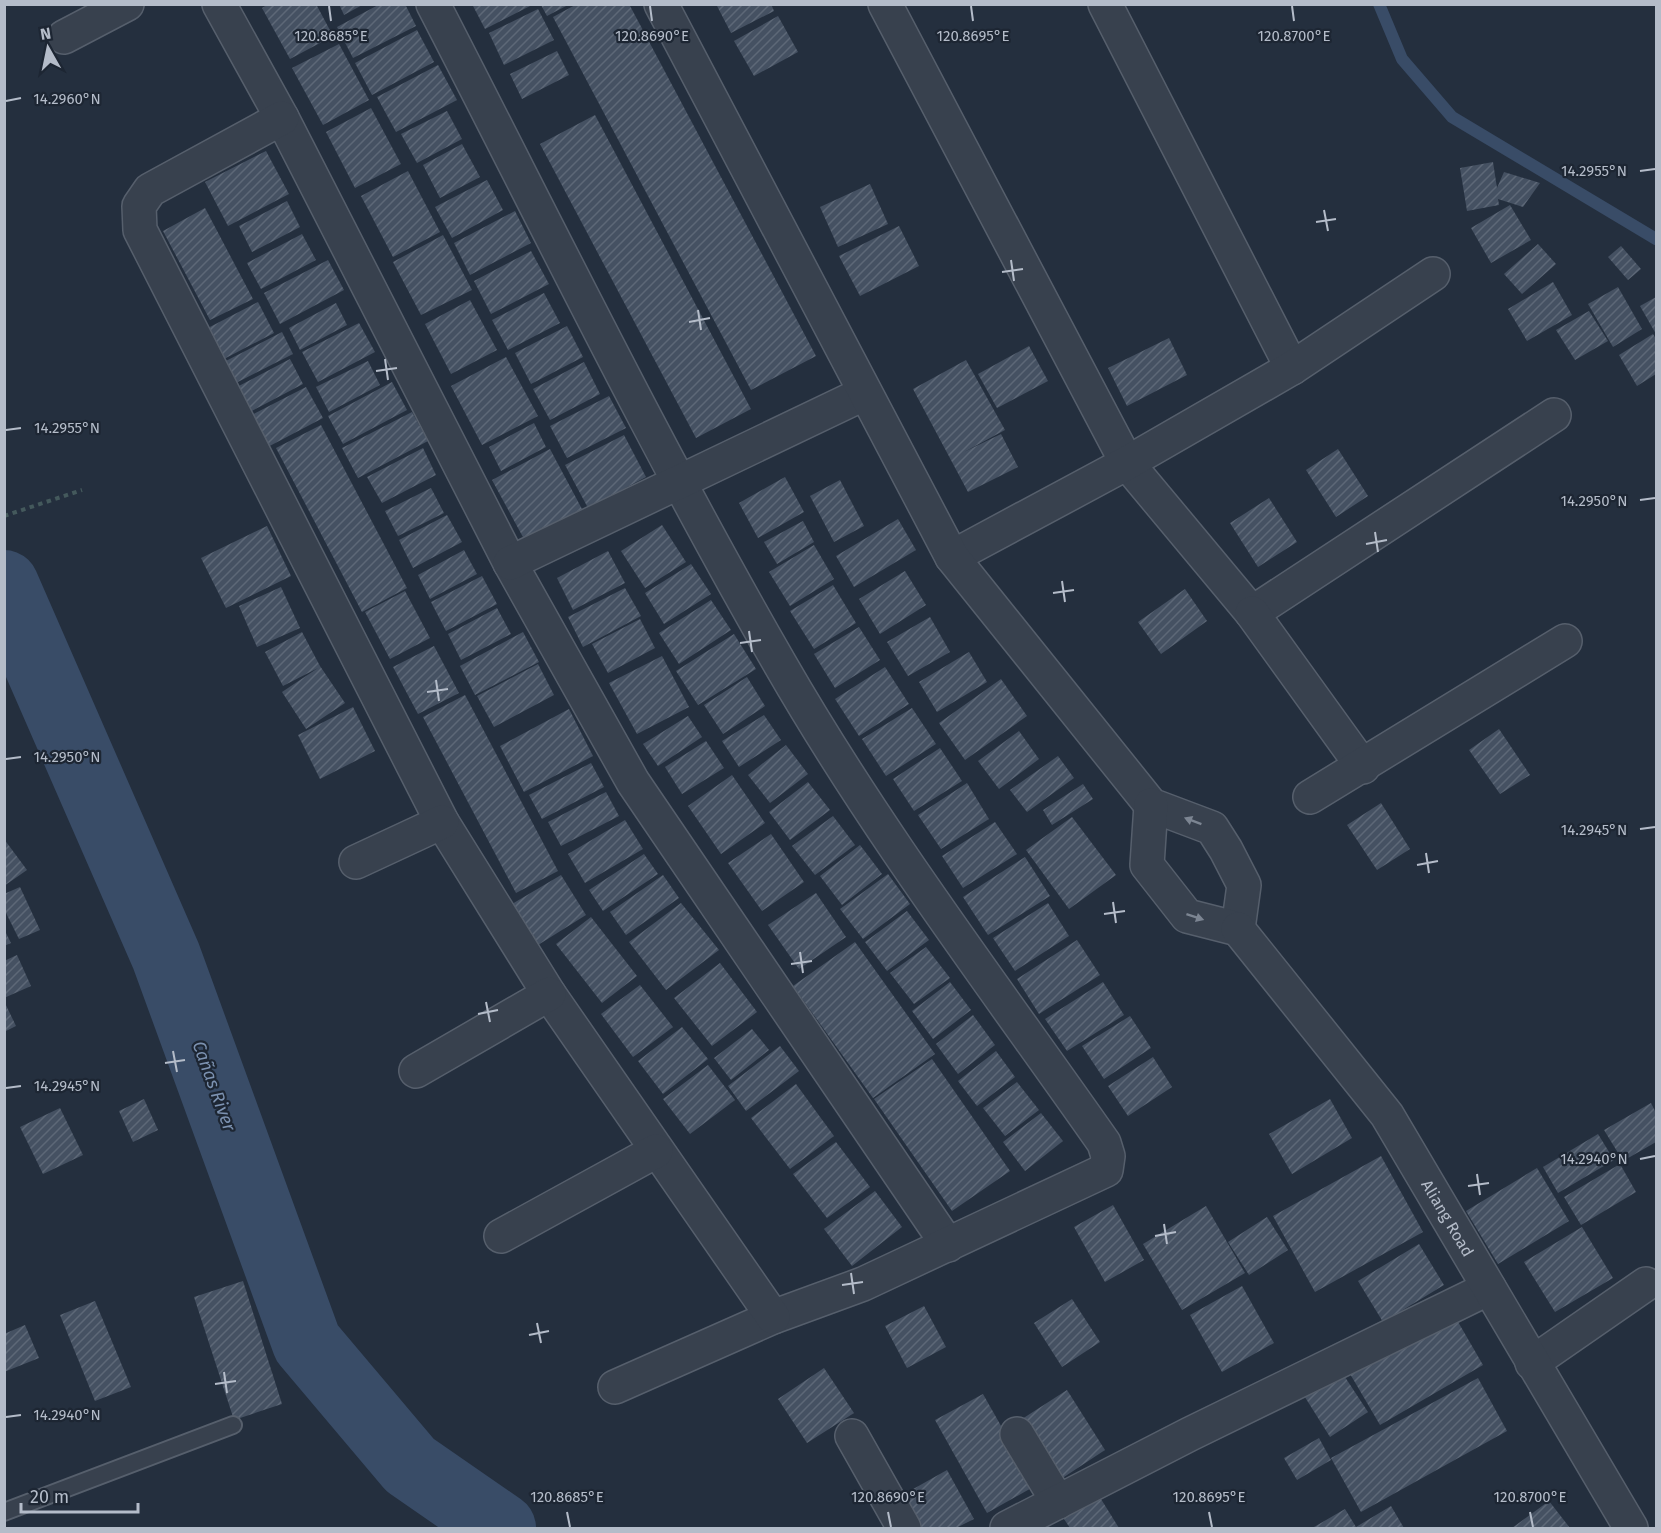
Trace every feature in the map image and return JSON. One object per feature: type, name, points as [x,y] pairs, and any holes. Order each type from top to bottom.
[{"type":"street","points":[[64,37],[127,4]]},
{"type":"street","points":[[219,4],[282,118],[510,563],[633,782],[948,1245]]},
{"type":"street","points":[[433,4],[679,480],[781,666],[874,814],[1104,1143],[1108,1156],[1106,1170],[948,1245],[863,1284],[773,1317],[615,1387]]},
{"type":"street","points":[[661,4],[951,557],[1151,805],[1212,828],[1244,885],[1238,929],[1187,916],[1147,866],[1151,805]]},
{"type":"street","points":[[885,4],[1041,304],[1127,463],[1252,613],[1363,767]]},
{"type":"street","points":[[1104,4],[1292,368]]},
{"type":"street","points":[[282,118],[150,190],[139,206],[140,230],[442,822],[549,994],[773,1317]]},
{"type":"street","points":[[951,557],[1127,463],[1292,368],[1433,274]]},
{"type":"street","points":[[510,563],[679,480],[865,393]]},
{"type":"street","points":[[1252,613],[1554,415]]},
{"type":"street","points":[[1310,798],[1565,641]]},
{"type":"street","points":[[356,862],[442,822]]},
{"type":"street","name":"Aliang Road","points":[[1238,929],[1387,1115],[1631,1528]]},
{"type":"street","points":[[416,1071],[549,994]]},
{"type":"street","points":[[501,1236],[657,1150]]},
{"type":"street","points":[[1532,1363],[1646,1284]]},
{"type":"street","points":[[1007,1528],[1190,1434],[1489,1288]]},
{"type":"street","points":[[1017,1434],[1058,1502]]},
{"type":"street","points":[[852,1436],[904,1528]]},
{"type":"lane","points":[[4,1512],[233,1425]]},
{"type":"path","points":[[4,516],[82,490]]},
{"type":"building","points":[[269,4],[316,4],[333,36],[290,59],[262,8]]},
{"type":"building","points":[[339,4],[364,4],[344,15]]},
{"type":"building","points":[[380,4],[405,4],[416,26],[353,58],[337,27]]},
{"type":"building","points":[[472,4],[534,4],[485,29]]},
{"type":"building","points":[[577,4],[629,4],[816,356],[751,390],[553,17]]},
{"type":"building","points":[[716,4],[771,4],[774,11],[731,33]]},
{"type":"building","points":[[541,5],[568,5],[547,16]]},
{"type":"building","points":[[538,9],[554,40],[504,65],[489,33]]},
{"type":"building","points":[[778,16],[798,52],[754,76],[734,41]]},
{"type":"building","points":[[417,30],[434,62],[372,95],[355,63]]},
{"type":"building","points":[[339,44],[369,100],[323,125],[292,68]]},
{"type":"building","points":[[557,51],[569,75],[522,99],[510,74]]},
{"type":"building","points":[[438,65],[457,100],[396,132],[377,97]]},
{"type":"building","points":[[371,108],[401,164],[355,188],[326,132]]},
{"type":"building","points":[[447,111],[462,139],[417,163],[401,134]]},
{"type":"building","points":[[595,115],[751,409],[696,438],[540,144]]},
{"type":"building","points":[[462,144],[480,177],[440,198],[423,165]]},
{"type":"building","points":[[266,151],[289,194],[228,226],[205,182]]},
{"type":"building","points":[[1493,162],[1497,188],[1504,172],[1540,183],[1523,207],[1498,199],[1499,205],[1467,211],[1460,168]]},
{"type":"building","points":[[408,171],[440,232],[393,257],[361,196]]},
{"type":"building","points":[[487,180],[503,210],[452,238],[435,207]]},
{"type":"building","points":[[870,184],[888,224],[838,247],[820,207]]},
{"type":"building","points":[[287,201],[300,227],[252,252],[239,226]]},
{"type":"building","points":[[1510,205],[1531,240],[1491,263],[1471,228]]},
{"type":"building","points":[[205,208],[253,299],[210,320],[163,231]]},
{"type":"building","points":[[515,211],[531,243],[470,275],[454,243]]},
{"type":"building","points":[[899,226],[919,266],[860,296],[839,256]]},
{"type":"building","points":[[302,234],[316,260],[261,289],[247,263]]},
{"type":"building","points":[[443,235],[472,290],[421,315],[393,262]]},
{"type":"building","points":[[1538,244],[1556,264],[1522,294],[1504,274]]},
{"type":"building","points":[[1621,246],[1641,269],[1628,280],[1608,257]]},
{"type":"building","points":[[531,251],[549,284],[491,314],[474,281]]},
{"type":"building","points":[[328,260],[344,290],[280,324],[264,293]]},
{"type":"building","points":[[1553,282],[1572,315],[1527,341],[1508,309]]},
{"type":"building","points":[[1618,287],[1642,329],[1613,347],[1588,304]]},
{"type":"building","points":[[544,293],[560,323],[508,350],[492,320]]},
{"type":"building","points":[[1656,297],[1656,334],[1640,306]]},
{"type":"building","points":[[470,300],[497,350],[451,374],[425,324]]},
{"type":"building","points":[[258,302],[274,333],[222,360],[206,329]]},
{"type":"building","points":[[336,303],[347,325],[300,350],[289,328]]},
{"type":"building","points":[[1589,311],[1608,341],[1575,360],[1556,330]]},
{"type":"building","points":[[359,323],[375,352],[318,382],[302,352]]},
{"type":"building","points":[[567,326],[583,357],[531,384],[515,353]]},
{"type":"building","points":[[282,332],[293,354],[228,387],[216,366]]},
{"type":"building","points":[[1653,334],[1656,339],[1656,374],[1637,386],[1619,355]]},
{"type":"building","points":[[1169,338],[1187,375],[1127,406],[1108,368]]},
{"type":"building","points":[[1029,346],[1048,381],[997,408],[978,374]]},
{"type":"building","points":[[506,357],[538,416],[482,445],[451,386]]},
{"type":"building","points":[[290,359],[303,384],[248,413],[235,388]]},
{"type":"building","points":[[966,360],[1005,430],[964,452],[1001,434],[1018,467],[968,492],[913,389]]},
{"type":"building","points":[[368,361],[380,385],[329,412],[316,387]]},
{"type":"building","points":[[584,362],[600,394],[550,420],[533,389]]},
{"type":"building","points":[[392,382],[407,410],[343,444],[328,416]]},
{"type":"building","points":[[306,387],[323,418],[262,450],[246,418]]},
{"type":"building","points":[[609,396],[626,428],[567,458],[550,426]]},
{"type":"building","points":[[412,412],[428,441],[358,478],[342,448]]},
{"type":"building","points":[[534,423],[546,447],[501,471],[489,447]]},
{"type":"building","points":[[321,425],[407,588],[362,612],[276,448]]},
{"type":"building","points":[[624,435],[646,477],[588,508],[565,465]]},
{"type":"building","points":[[423,448],[436,475],[382,503],[367,477]]},
{"type":"building","points":[[550,449],[582,509],[524,539],[492,480]]},
{"type":"building","points":[[1338,449],[1368,496],[1336,517],[1306,470]]},
{"type":"building","points":[[785,477],[804,512],[758,538],[739,503]]},
{"type":"building","points":[[840,480],[864,526],[834,542],[810,496]]},
{"type":"building","points":[[431,488],[444,513],[398,536],[385,511]]},
{"type":"building","points":[[1269,498],[1297,542],[1258,567],[1230,523]]},
{"type":"building","points":[[447,515],[462,542],[413,568],[399,540]]},
{"type":"building","points":[[898,519],[916,550],[854,587],[836,556]]},
{"type":"building","points":[[803,521],[814,542],[777,564],[764,542]]},
{"type":"building","points":[[662,525],[686,562],[645,588],[621,551]]},
{"type":"building","points":[[267,526],[291,576],[226,608],[201,558]]},
{"type":"building","points":[[814,545],[834,579],[790,606],[769,572]]},
{"type":"building","points":[[464,550],[477,574],[430,599],[418,575]]},
{"type":"building","points":[[608,551],[625,583],[573,610],[557,578]]},
{"type":"building","points":[[691,564],[711,594],[664,624],[645,593]]},
{"type":"building","points":[[905,571],[926,605],[880,634],[859,599]]},
{"type":"building","points":[[482,576],[497,604],[446,631],[431,602]]},
{"type":"building","points":[[833,585],[856,623],[814,649],[790,611]]},
{"type":"building","points":[[281,587],[300,628],[257,647],[239,606]]},
{"type":"building","points":[[625,588],[641,616],[583,647],[568,617]]},
{"type":"building","points":[[1185,589],[1207,621],[1161,654],[1138,622]]},
{"type":"building","points":[[405,591],[430,638],[390,659],[365,612]]},
{"type":"building","points":[[711,600],[731,630],[679,664],[659,633]]},
{"type":"building","points":[[497,608],[511,634],[461,660],[448,634]]},
{"type":"building","points":[[930,617],[950,652],[908,676],[887,642]]},
{"type":"building","points":[[640,619],[655,648],[608,673],[592,644]]},
{"type":"building","points":[[859,627],[880,660],[835,688],[814,654]]},
{"type":"building","points":[[302,632],[320,666],[345,703],[306,729],[282,692],[318,668],[283,686],[265,652]]},
{"type":"building","points":[[523,632],[539,662],[475,695],[460,666]]},
{"type":"building","points":[[734,634],[756,669],[698,705],[676,671]]},
{"type":"building","points":[[434,646],[459,693],[418,714],[393,667]]},
{"type":"building","points":[[969,652],[987,682],[937,712],[919,682]]},
{"type":"building","points":[[662,656],[689,707],[637,734],[609,683]]},
{"type":"building","points":[[538,664],[554,695],[494,727],[477,696]]},
{"type":"building","points":[[885,667],[909,704],[859,736],[835,699]]},
{"type":"building","points":[[747,677],[765,706],[723,734],[704,705]]},
{"type":"building","points":[[1001,679],[1027,716],[965,760],[939,723]]},
{"type":"building","points":[[465,695],[558,871],[516,893],[423,717]]},
{"type":"building","points":[[353,707],[375,751],[320,779],[298,735]]},
{"type":"building","points":[[912,708],[936,744],[886,776],[862,739]]},
{"type":"building","points":[[569,709],[593,756],[524,792],[500,746]]},
{"type":"building","points":[[764,715],[781,740],[739,767],[722,741]]},
{"type":"building","points":[[688,716],[702,737],[658,766],[643,744]]},
{"type":"building","points":[[1499,729],[1530,775],[1500,794],[1469,750]]},
{"type":"building","points":[[1019,731],[1039,759],[999,789],[978,761]]},
{"type":"building","points":[[706,741],[724,768],[682,794],[665,767]]},
{"type":"building","points":[[786,745],[808,774],[770,803],[748,775]]},
{"type":"building","points":[[940,748],[962,781],[914,811],[893,779]]},
{"type":"building","points":[[1058,756],[1074,778],[1027,812],[1010,790]]},
{"type":"building","points":[[591,763],[604,787],[542,819],[529,795]]},
{"type":"building","points":[[732,775],[765,823],[721,854],[688,806]]},
{"type":"building","points":[[808,782],[830,810],[790,840],[769,812]]},
{"type":"building","points":[[967,783],[989,819],[941,849],[918,815]]},
{"type":"building","points":[[1083,784],[1093,799],[1052,825],[1043,810]]},
{"type":"building","points":[[606,792],[619,816],[561,846],[548,822]]},
{"type":"building","points":[[1381,803],[1410,849],[1377,870],[1347,825]]},
{"type":"building","points":[[833,816],[855,845],[815,875],[792,846]]},
{"type":"building","points":[[1072,817],[1116,875],[1069,909],[1026,850]]},
{"type":"building","points":[[625,820],[643,849],[585,883],[568,854]]},
{"type":"building","points":[[995,822],[1017,854],[963,888],[942,856]]},
{"type":"building","points":[[771,834],[804,882],[762,911],[728,863]]},
{"type":"building","points":[[4,839],[27,870],[4,886]]},
{"type":"building","points":[[860,845],[882,874],[842,905],[820,876]]},
{"type":"building","points":[[644,854],[658,874],[603,911],[589,890]]},
{"type":"building","points":[[1025,857],[1050,896],[988,935],[963,897]]},
{"type":"building","points":[[888,874],[910,904],[863,939],[840,909]]},
{"type":"building","points":[[561,875],[586,915],[538,945],[512,904]]},
{"type":"building","points":[[663,875],[679,898],[626,935],[610,912]]},
{"type":"building","points":[[20,887],[40,930],[19,939],[4,909],[4,894]]},
{"type":"building","points":[[816,893],[846,937],[799,969],[768,925]]},
{"type":"building","points":[[681,903],[719,950],[666,990],[629,942]]},
{"type":"building","points":[[1048,903],[1069,936],[1015,971],[993,938]]},
{"type":"building","points":[[907,911],[929,940],[887,971],[865,942]]},
{"type":"building","points":[[591,917],[637,976],[602,1003],[556,944]]},
{"type":"building","points":[[4,929],[11,943],[4,946]]},
{"type":"building","points":[[1077,940],[1100,975],[1039,1014],[1017,979]]},
{"type":"building","points":[[855,942],[935,1054],[873,1098],[793,986]]},
{"type":"building","points":[[926,947],[950,978],[914,1004],[890,973]]},
{"type":"building","points":[[17,955],[31,986],[4,998],[4,961]]},
{"type":"building","points":[[720,963],[757,1012],[712,1046],[674,998]]},
{"type":"building","points":[[950,982],[971,1010],[933,1039],[912,1011]]},
{"type":"building","points":[[1103,982],[1124,1015],[1067,1051],[1045,1019]]},
{"type":"building","points":[[640,985],[673,1027],[633,1057],[601,1014]]},
{"type":"building","points":[[4,1001],[16,1026],[4,1032]]},
{"type":"building","points":[[973,1015],[995,1045],[958,1074],[936,1044]]},
{"type":"building","points":[[1130,1016],[1151,1048],[1104,1079],[1082,1046]]},
{"type":"building","points":[[682,1027],[708,1059],[663,1094],[638,1061]]},
{"type":"building","points":[[752,1029],[769,1050],[731,1080],[714,1058]]},
{"type":"building","points":[[780,1046],[799,1071],[746,1111],[728,1086]]},
{"type":"building","points":[[996,1051],[1015,1077],[977,1106],[958,1081]]},
{"type":"building","points":[[1153,1057],[1172,1087],[1128,1116],[1108,1086]]},
{"type":"building","points":[[932,1059],[1010,1171],[952,1211],[874,1099]]},
{"type":"building","points":[[708,1065],[735,1100],[690,1134],[663,1099]]},
{"type":"building","points":[[1017,1082],[1039,1110],[1005,1136],[983,1108]]},
{"type":"building","points":[[796,1084],[834,1136],[790,1169],[751,1118]]},
{"type":"building","points":[[144,1099],[158,1130],[133,1142],[119,1111]]},
{"type":"building","points":[[1330,1099],[1352,1138],[1292,1174],[1269,1134]]},
{"type":"building","points":[[1651,1103],[1656,1113],[1656,1142],[1623,1161],[1604,1130]]},
{"type":"building","points":[[60,1108],[83,1155],[43,1174],[20,1127]]},
{"type":"building","points":[[1041,1113],[1063,1141],[1025,1171],[1003,1142]]},
{"type":"building","points":[[1598,1134],[1614,1160],[1558,1193],[1543,1167]]},
{"type":"building","points":[[836,1142],[870,1187],[827,1218],[793,1174]]},
{"type":"building","points":[[1381,1156],[1423,1232],[1315,1292],[1273,1216]]},
{"type":"building","points":[[1620,1164],[1636,1192],[1581,1225],[1564,1197]]},
{"type":"building","points":[[1537,1168],[1569,1221],[1498,1264],[1466,1211]]},
{"type":"building","points":[[875,1191],[902,1227],[852,1266],[824,1229]]},
{"type":"building","points":[[1113,1205],[1144,1260],[1105,1282],[1074,1227]]},
{"type":"building","points":[[1206,1206],[1245,1273],[1182,1310],[1143,1244]]},
{"type":"building","points":[[1267,1217],[1288,1250],[1249,1275],[1228,1242]]},
{"type":"building","points":[[1582,1227],[1613,1278],[1555,1312],[1524,1262]]},
{"type":"building","points":[[1419,1244],[1444,1285],[1383,1322],[1358,1281]]},
{"type":"building","points":[[243,1281],[282,1404],[234,1420],[194,1297]]},
{"type":"building","points":[[1242,1286],[1274,1343],[1222,1372],[1190,1315]]},
{"type":"building","points":[[1072,1299],[1100,1342],[1062,1367],[1034,1323]]},
{"type":"building","points":[[95,1301],[131,1387],[95,1401],[60,1315]]},
{"type":"building","points":[[924,1306],[946,1347],[907,1368],[885,1326]]},
{"type":"building","points":[[1450,1308],[1483,1365],[1380,1425],[1346,1367]]},
{"type":"building","points":[[25,1325],[39,1358],[4,1372],[4,1334]]},
{"type":"building","points":[[824,1368],[854,1413],[807,1443],[778,1399]]},
{"type":"building","points":[[1341,1371],[1368,1412],[1330,1437],[1303,1394]]},
{"type":"building","points":[[1478,1378],[1507,1431],[1361,1512],[1331,1458]]},
{"type":"building","points":[[1067,1390],[1105,1450],[1061,1479],[1022,1419]]},
{"type":"building","points":[[983,1394],[1035,1486],[987,1513],[935,1420]]},
{"type":"building","points":[[1319,1438],[1331,1460],[1297,1480],[1284,1458]]},
{"type":"building","points":[[947,1470],[974,1519],[956,1528],[917,1528],[899,1497]]},
{"type":"building","points":[[1096,1491],[1119,1528],[1070,1528],[1060,1513]]},
{"type":"building","points":[[1549,1501],[1570,1528],[1512,1528]]},
{"type":"building","points":[[1391,1506],[1404,1528],[1314,1527],[1345,1509],[1356,1527]]},
{"type":"waterway","points":[[1379,4],[1402,59],[1452,117],[1656,239]]},
{"type":"waterway","name":"Cañas River","points":[[4,585],[166,956],[307,1343],[410,1465],[501,1528]]}]
